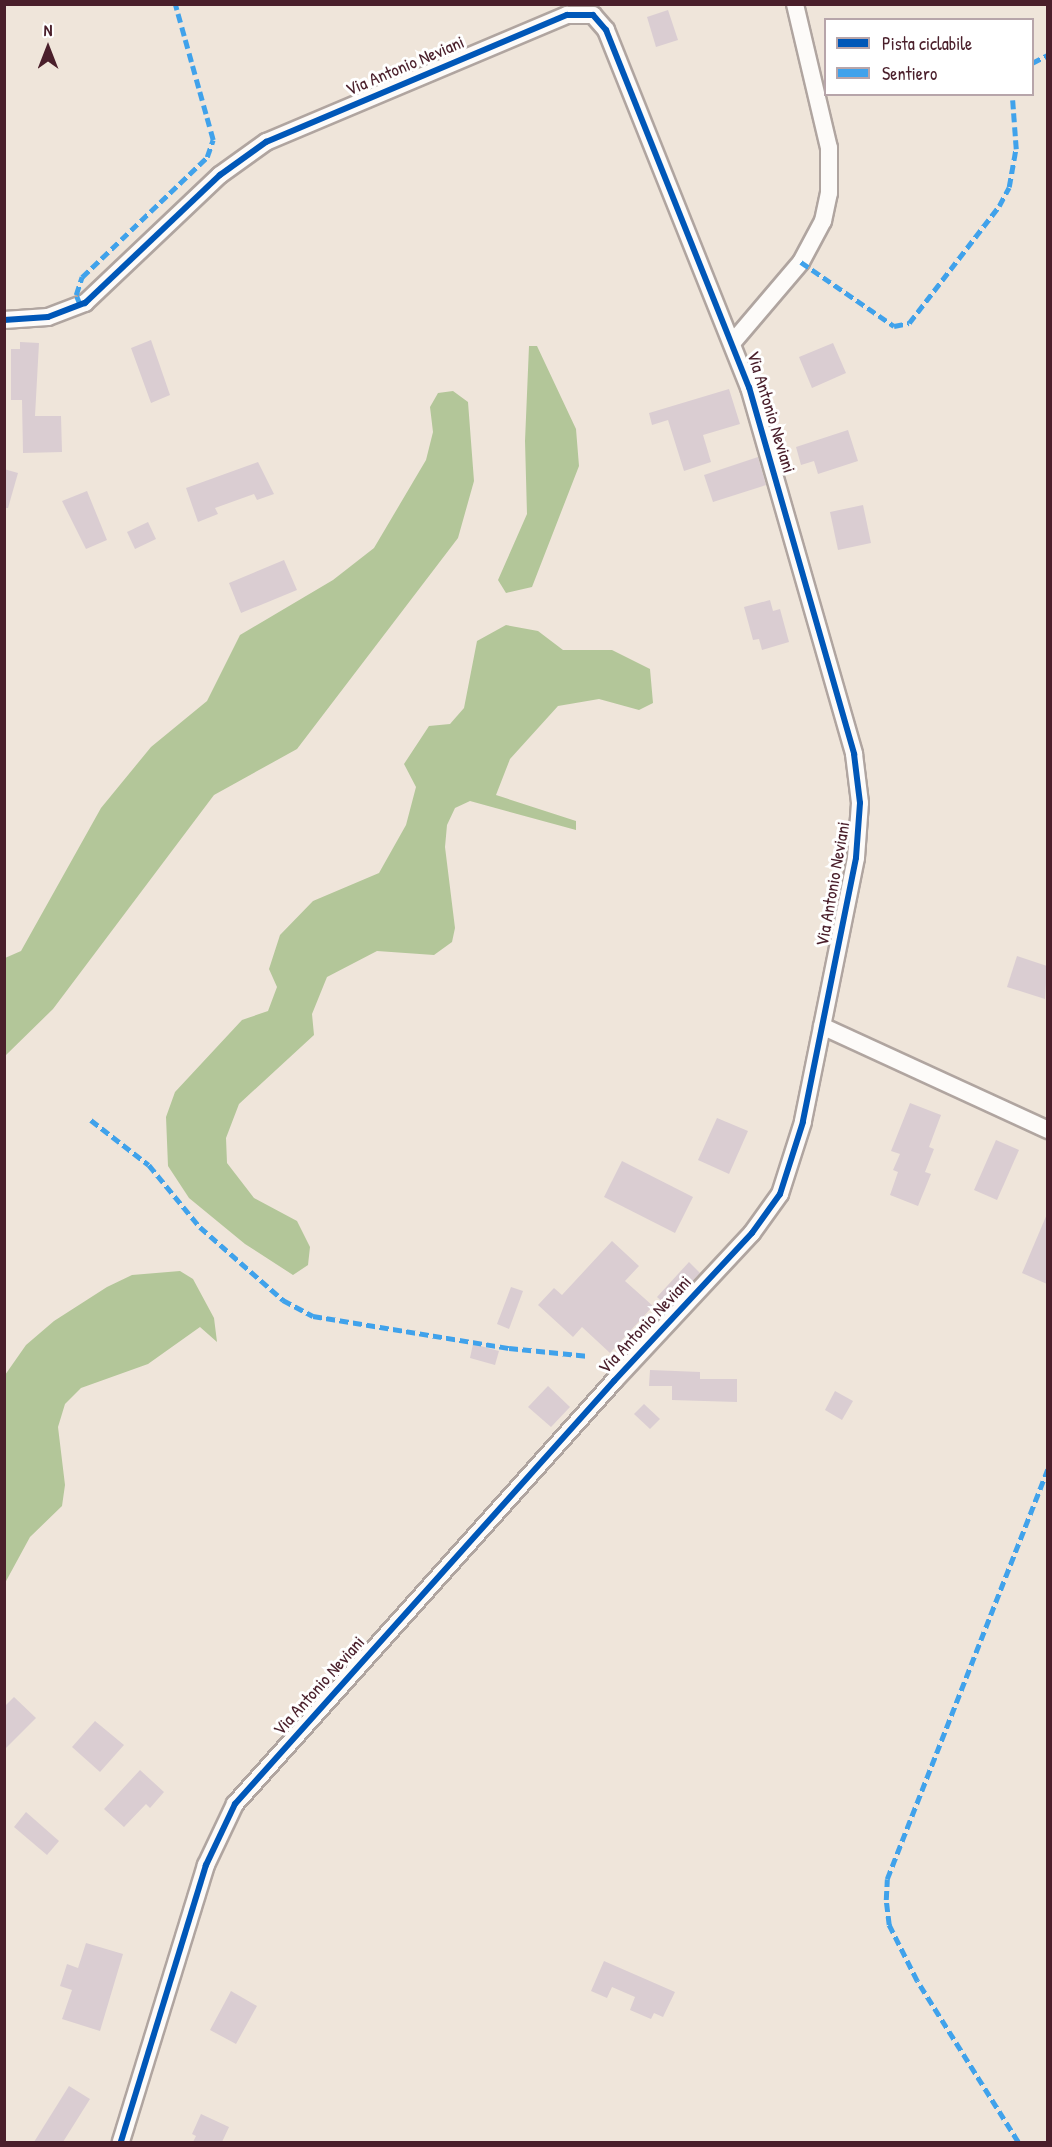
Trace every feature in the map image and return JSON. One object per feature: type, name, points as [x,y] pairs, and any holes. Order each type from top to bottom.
[{"type":"street","points":[[733,342],[801,262],[823,221],[829,193],[829,148],[795,4]]},
{"type":"street","name":"Via Antonio Neviani","points":[[4,320],[48,317],[85,303],[227,169],[266,142],[580,13],[596,18],[606,30],[670,196],[733,342],[756,410],[857,771],[859,836],[822,1026],[792,1165],[769,1212],[235,1804],[210,1853],[121,2142]]},
{"type":"street","points":[[822,1026],[1047,1130]]},
{"type":"green space","points":[[529,346],[537,346],[576,429],[579,466],[532,587],[506,593],[498,580],[527,514],[525,441]]},
{"type":"green space","points":[[453,391],[468,402],[474,481],[458,538],[297,749],[214,795],[53,1009],[5,1056],[5,958],[21,951],[101,808],[151,747],[207,701],[240,635],[333,580],[374,548],[426,460],[433,432],[430,407],[438,393]]},
{"type":"green space","points":[[506,625],[538,631],[563,650],[612,650],[650,669],[653,703],[639,710],[599,699],[558,706],[510,759],[496,795],[576,821],[576,830],[470,801],[455,808],[447,825],[445,847],[455,928],[452,942],[434,955],[377,951],[327,977],[312,1014],[314,1035],[239,1104],[226,1138],[227,1163],[254,1198],[297,1221],[310,1247],[308,1265],[293,1275],[245,1244],[189,1198],[168,1166],[166,1117],[175,1092],[242,1020],[268,1011],[277,987],[269,969],[280,935],[313,901],[379,873],[406,825],[416,787],[404,764],[429,726],[450,724],[464,708],[477,641]]},
{"type":"green space","points":[[180,1271],[193,1279],[214,1318],[217,1342],[200,1327],[148,1364],[81,1388],[65,1404],[58,1427],[65,1485],[62,1506],[30,1537],[5,1583],[5,1375],[26,1345],[54,1321],[107,1287],[132,1275]]},
{"type":"building","points":[[668,10],[678,40],[656,47],[647,17]]},
{"type":"building","points":[[151,340],[170,395],[151,403],[131,348]]},
{"type":"building","points":[[20,342],[39,343],[35,416],[61,416],[62,452],[23,453],[22,400],[11,400],[11,349],[20,349]]},
{"type":"building","points":[[833,343],[846,373],[812,388],[799,357]]},
{"type":"building","points":[[729,389],[740,424],[703,435],[711,462],[684,471],[668,420],[652,425],[649,413]]},
{"type":"building","points":[[848,430],[858,461],[818,474],[814,461],[801,465],[796,447]]},
{"type":"building","points":[[758,457],[766,485],[713,502],[704,475]]},
{"type":"building","points":[[258,462],[274,494],[257,500],[254,494],[215,508],[218,514],[198,522],[186,488]]},
{"type":"building","points":[[4,469],[18,473],[8,508],[4,508]]},
{"type":"building","points":[[87,491],[107,540],[86,549],[62,501]]},
{"type":"building","points":[[863,505],[871,543],[838,550],[830,512]]},
{"type":"building","points":[[148,522],[156,539],[135,549],[127,532]]},
{"type":"building","points":[[284,560],[297,590],[241,613],[229,583]]},
{"type":"building","points":[[770,600],[773,611],[780,609],[789,642],[762,650],[759,639],[753,640],[744,607]]},
{"type":"building","points":[[1017,956],[1047,966],[1045,999],[1007,987]]},
{"type":"building","points":[[910,1103],[941,1115],[929,1147],[934,1149],[925,1172],[931,1174],[918,1206],[890,1195],[898,1172],[893,1170],[900,1154],[891,1151]]},
{"type":"building","points":[[717,1118],[748,1131],[729,1174],[698,1160]]},
{"type":"building","points":[[996,1140],[1019,1150],[997,1200],[974,1190]]},
{"type":"building","points":[[622,1161],[693,1197],[675,1233],[604,1197]]},
{"type":"building","points":[[1047,1214],[1047,1284],[1022,1273]]},
{"type":"building","points":[[612,1241],[639,1266],[625,1281],[653,1306],[610,1353],[582,1327],[573,1337],[538,1305],[554,1288],[562,1295]]},
{"type":"building","points":[[689,1262],[700,1273],[668,1307],[657,1297]]},
{"type":"building","points":[[511,1287],[523,1291],[509,1329],[497,1324]]},
{"type":"building","points":[[473,1344],[499,1351],[495,1365],[470,1358]]},
{"type":"building","points":[[650,1370],[700,1372],[700,1379],[737,1379],[737,1402],[672,1400],[672,1386],[649,1386]]},
{"type":"building","points":[[548,1386],[570,1407],[551,1427],[528,1407]]},
{"type":"building","points":[[835,1391],[853,1401],[842,1420],[825,1410]]},
{"type":"building","points":[[644,1404],[660,1419],[650,1429],[634,1414]]},
{"type":"building","points":[[14,1697],[36,1718],[4,1750],[4,1707]]},
{"type":"building","points":[[95,1721],[124,1745],[100,1772],[72,1747]]},
{"type":"building","points":[[140,1770],[164,1792],[150,1808],[146,1804],[124,1827],[104,1809]]},
{"type":"building","points":[[26,1812],[59,1841],[47,1855],[14,1827]]},
{"type":"building","points":[[86,1943],[123,1954],[100,2031],[62,2019],[72,1990],[60,1986],[67,1964],[78,1968]]},
{"type":"building","points":[[604,1961],[675,1992],[663,2017],[654,2013],[651,2019],[630,2010],[635,1997],[612,1987],[607,1998],[591,1991]]},
{"type":"building","points":[[231,1991],[257,2006],[236,2044],[210,2030]]},
{"type":"building","points":[[69,2086],[90,2099],[63,2142],[34,2142]]},
{"type":"building","points":[[201,2114],[229,2127],[222,2142],[193,2142],[196,2136],[192,2134]]},
{"type":"marked path","points":[[80,305],[76,295],[82,277],[207,157],[213,140],[175,4]]},
{"type":"marked path","points":[[1034,62],[1048,55]]},
{"type":"marked path","points":[[801,262],[894,326],[909,323],[999,206],[1009,187],[1016,149],[1012,96]]},
{"type":"marked path","points":[[91,1120],[149,1165],[200,1227],[283,1300],[313,1316],[509,1348],[589,1356]]},
{"type":"marked path","points":[[1018,2142],[917,1981],[889,1925],[886,1900],[887,1879],[1048,1469]]},
{"type":"cycle path","points":[[4,320],[48,317],[85,303],[220,175],[266,142],[567,15],[593,15],[606,30],[749,387],[854,754],[860,803],[856,858],[803,1122],[780,1194],[752,1233],[614,1381],[235,1804],[206,1865],[121,2142]]}]
